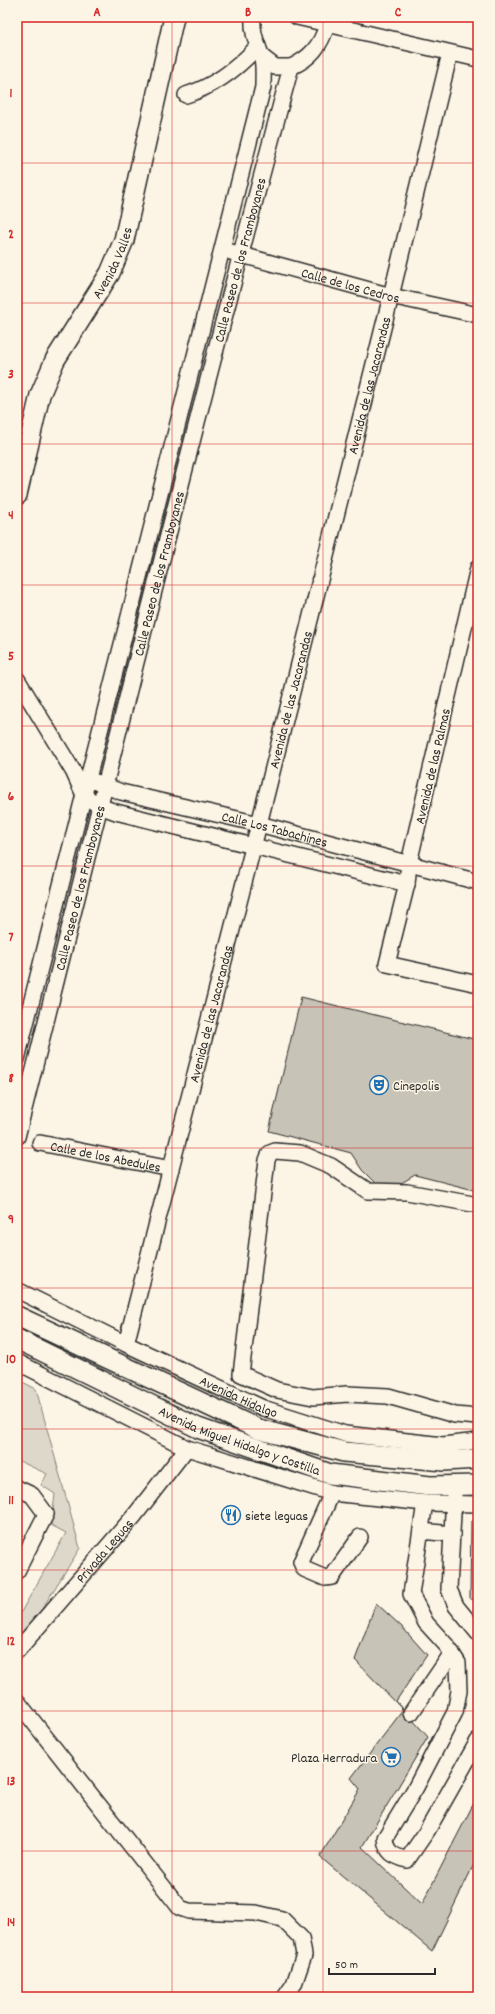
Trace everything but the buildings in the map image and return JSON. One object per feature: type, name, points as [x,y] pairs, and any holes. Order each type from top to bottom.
[{"type":"main road","name":"Avenida Valles","points":[[17,495],[40,395],[55,360],[110,273],[124,240],[174,17]]},
{"type":"main road","name":"Avenida Miguel Hidalgo y Costilla","points":[[17,1316],[258,1429],[344,1452],[443,1453],[478,1459]]},
{"type":"main road","name":"Avenida Miguel Hidalgo y Costilla","points":[[17,1339],[198,1428],[330,1474],[430,1486],[478,1485]]},
{"type":"street","name":"Calle Paseo de los Framboyanes","points":[[17,1059],[223,250],[263,87],[259,52],[253,34],[253,17]]},
{"type":"street","points":[[297,17],[478,59]]},
{"type":"street","points":[[186,95],[222,78],[246,59],[259,52],[275,66],[291,67],[307,58],[316,49],[323,38],[327,24]]},
{"type":"street","name":"Avenida de las Jacarandas","points":[[126,1344],[259,824],[450,53]]},
{"type":"street","name":"Calle Paseo de los Framboyanes","points":[[18,1132],[104,786],[240,254],[291,67]]},
{"type":"street","name":"Calle de los Cedros","points":[[223,250],[391,296],[478,315]]},
{"type":"street","name":"Avenida de las Palmas","points":[[478,568],[409,863],[407,884],[387,964],[478,984]]},
{"type":"street","name":"Calle Los Tabachines","points":[[17,679],[72,771],[84,795],[99,806],[116,812],[407,884]]},
{"type":"street","name":"Calle Los Tabachines","points":[[72,771],[104,786],[259,824],[478,882]]},
{"type":"street","name":"Calle de los Abedules","points":[[40,1143],[171,1169]]},
{"type":"street","points":[[236,1395],[241,1374],[267,1160],[270,1153],[276,1151],[300,1153],[331,1166],[368,1191],[407,1192],[478,1205]]},
{"type":"street","name":"Avenida Hidalgo","points":[[17,1290],[126,1344],[263,1408],[345,1434],[443,1453],[478,1441]]},
{"type":"street","points":[[17,1362],[187,1448],[332,1493],[425,1503],[454,1505],[478,1504]]},
{"type":"street","points":[[241,1374],[277,1390],[313,1397],[347,1394],[388,1396],[455,1415],[478,1417]]},
{"type":"street","name":"Privada Leguas","points":[[17,1651],[135,1515],[187,1448]]},
{"type":"street","points":[[454,1486],[449,1589],[456,1606],[478,1633]]},
{"type":"street","points":[[17,1488],[32,1495],[46,1514],[17,1571]]},
{"type":"street","points":[[332,1493],[301,1562],[304,1569],[325,1578],[332,1577],[360,1537]]},
{"type":"street","points":[[425,1503],[411,1594],[426,1623],[452,1653],[458,1663],[459,1691],[455,1712],[416,1787],[385,1838],[386,1847],[393,1856],[407,1860],[427,1831],[478,1741]]},
{"type":"street","points":[[421,1531],[452,1534]]},
{"type":"street","points":[[411,1713],[452,1653]]},
{"type":"street","points":[[17,1701],[172,1900],[180,1908],[189,1911],[256,1913],[282,1919],[301,1938],[304,1955],[294,1984],[285,1997]]},
{"type":"shaded area","points":[[17,1379],[36,1389],[80,1548],[17,1649],[17,1619],[66,1533],[51,1525],[55,1494],[41,1485],[47,1474],[17,1460]]},
{"type":"place","name":"Cinepolis","points":[[379,1085]]},
{"type":"place","name":"siete leguas","points":[[231,1515]]},
{"type":"place","name":"Plaza Herradura","points":[[391,1757]]}]
